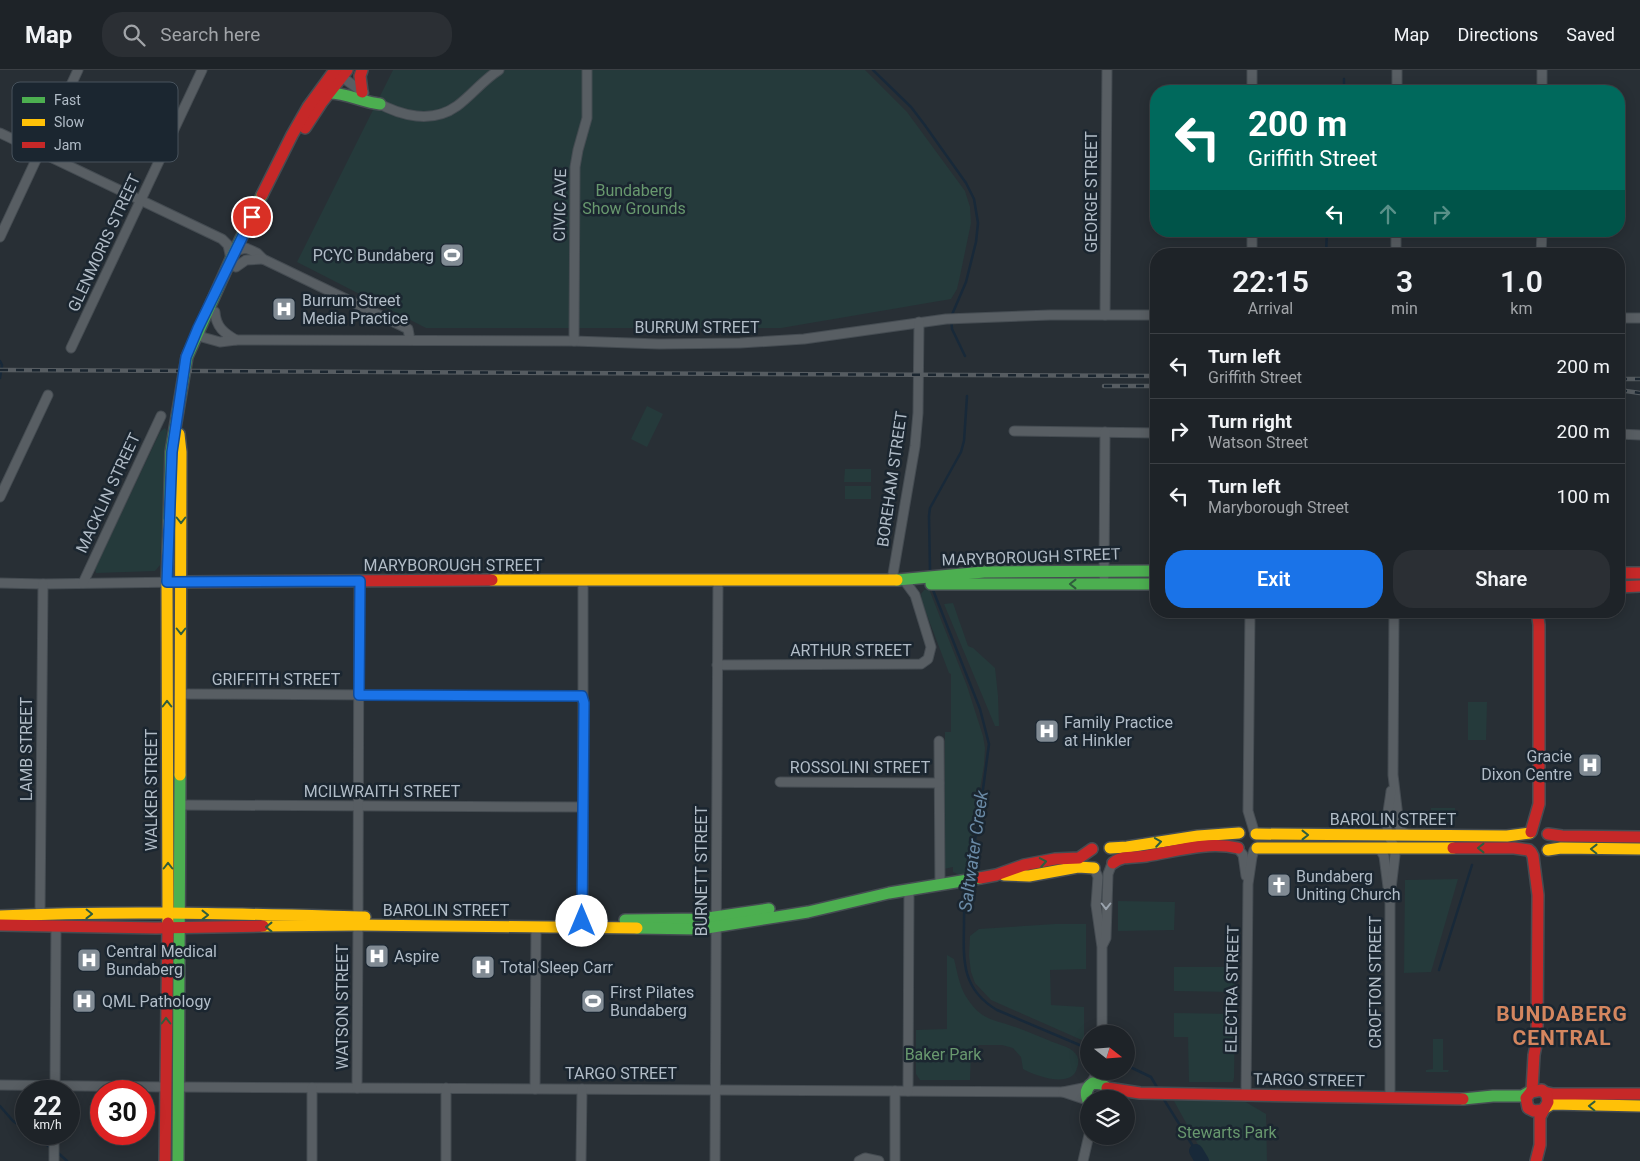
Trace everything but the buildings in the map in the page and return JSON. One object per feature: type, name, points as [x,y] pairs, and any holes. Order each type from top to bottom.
[{"type":"main road","points":[[362,70],[360,76],[362,92]]},
{"type":"main road","name":"WALKER STREET","points":[[165,1161],[167,582],[172,452],[179,397],[186,368],[186,357],[306,126],[329,93],[338,72]]},
{"type":"main road","name":"WALKER STREET","points":[[200,332],[215,312],[237,256],[243,235],[308,107],[338,72]]},
{"type":"main road","points":[[329,93],[339,93],[365,102],[380,104]]},
{"type":"main road","name":"WALKER STREET","points":[[177,419],[181,452],[178,1161]]},
{"type":"main road","name":"MARYBOROUGH STREET","points":[[181,582],[905,580],[984,572],[1150,571]]},
{"type":"main road","points":[[1625,573],[1640,573]]},
{"type":"main road","name":"MARYBOROUGH STREET","points":[[905,580],[927,584],[984,585],[1150,584]]},
{"type":"main road","points":[[1625,586],[1640,586]]},
{"type":"main road","points":[[1536,1160],[1540,1146],[1540,1116],[1548,1100],[1537,1091],[1534,1055],[1537,1040],[1538,895],[1533,856],[1526,842],[1531,833],[1539,804],[1538,618]]},
{"type":"main road","points":[[1539,625],[1540,618]]},
{"type":"main road","points":[[1538,895],[1545,856],[1551,844],[1539,804]]},
{"type":"main road","points":[[1247,829],[1255,832],[1259,840],[1256,849],[1247,853],[1224,846],[1204,847],[1142,856],[1126,856],[1117,859],[1101,870],[1094,868],[1089,861],[1092,849],[1100,845],[1110,848],[1128,847],[1198,836],[1240,832],[1247,829]]},
{"type":"main road","points":[[1531,833],[1541,830],[1562,836],[1640,836]]},
{"type":"main road","points":[[1239,849],[1235,841],[1240,832]]},
{"type":"main road","name":"BAROLIN STREET","points":[[1255,832],[1412,836],[1515,836],[1531,833]]},
{"type":"main road","name":"BAROLIN STREET","points":[[1256,849],[1408,847],[1514,848],[1530,851]]},
{"type":"main road","points":[[1110,848],[1114,855],[1112,864]]},
{"type":"main road","points":[[1530,851],[1538,854],[1561,848],[1640,849]]},
{"type":"main road","name":"BAROLIN STREET","points":[[0,925],[180,928],[358,921],[716,922],[816,902],[909,890],[996,875],[1024,865],[1056,859],[1079,858],[1092,849]]},
{"type":"main road","name":"BAROLIN STREET","points":[[996,875],[1030,876],[1078,868],[1094,868]]},
{"type":"main road","name":"BAROLIN STREET","points":[[0,916],[40,914],[302,915],[358,921],[647,929],[700,929],[716,922]]},
{"type":"main road","points":[[0,916],[11,919],[40,919],[53,923],[56,927]]},
{"type":"main road","points":[[166,1088],[172,1078],[173,1050],[180,1026]]},
{"type":"main road","name":"TARGO STREET","points":[[1089,1086],[1096,1082],[1106,1090]]},
{"type":"main road","points":[[1087,1090],[1089,1086]]},
{"type":"main road","points":[[166,1141],[172,1124],[172,1096],[179,1087]]},
{"type":"main road","points":[[1536,1160],[1533,1146],[1533,1117],[1526,1102],[1537,1091]]},
{"type":"main road","name":"TARGO STREET","points":[[1135,1093],[1477,1099],[1493,1096],[1522,1096],[1537,1091],[1553,1094],[1640,1094]]},
{"type":"main road","name":"TARGO STREET","points":[[1135,1095],[1142,1093]]},
{"type":"main road","points":[[1619,1094],[1619,1106]]},
{"type":"main road","name":"TARGO STREET","points":[[1477,1099],[1493,1103],[1522,1103],[1530,1109]]},
{"type":"main road","points":[[1530,1109],[1538,1112],[1552,1104],[1640,1106]]},
{"type":"street","points":[[72,82],[78,70]]},
{"type":"street","name":"GLENMORIS STREET","points":[[178,121],[202,70]]},
{"type":"street","points":[[338,72],[380,104],[396,112],[411,116],[426,116],[442,113],[458,106],[484,80],[499,70]]},
{"type":"street","name":"CIVIC AVE","points":[[574,342],[575,167],[587,118],[587,70]]},
{"type":"street","name":"GEORGE STREET","points":[[1106,315],[1107,70]]},
{"type":"street","points":[[1252,70],[1252,85]]},
{"type":"street","points":[[1397,70],[1397,85]]},
{"type":"street","points":[[1542,70],[1542,85]]},
{"type":"street","points":[[0,133],[12,139]]},
{"type":"street","points":[[0,237],[35,162]]},
{"type":"street","points":[[60,162],[222,240],[237,256],[246,260],[263,259]]},
{"type":"street","name":"GLENMORIS STREET","points":[[71,348],[158,162]]},
{"type":"street","points":[[222,240],[232,240],[243,235]]},
{"type":"street","points":[[237,256],[257,253],[263,259],[408,329],[410,340]]},
{"type":"street","points":[[215,312],[215,318],[220,328],[236,340]]},
{"type":"street","name":"BURRUM STREET","points":[[200,332],[220,342],[236,340],[410,340],[659,344],[781,342],[946,319],[1150,315]]},
{"type":"street","points":[[1625,318],[1640,318]]},
{"type":"street","name":"BOREHAM STREET","points":[[892,580],[916,438],[919,322]]},
{"type":"street","points":[[0,497],[48,395]]},
{"type":"street","name":"MACKLIN STREET","points":[[82,583],[161,416]]},
{"type":"street","points":[[1014,431],[1150,433]]},
{"type":"street","points":[[1103,584],[1105,432]]},
{"type":"street","points":[[1625,434],[1640,435]]},
{"type":"street","name":"ARTHUR STREET","points":[[717,665],[922,664],[928,659],[931,647],[915,596],[905,580]]},
{"type":"street","name":"WATSON STREET","points":[[356,1088],[360,581]]},
{"type":"street","points":[[582,921],[583,581]]},
{"type":"street","name":"BURNETT STREET","points":[[715,1161],[718,581]]},
{"type":"street","name":"MARYBOROUGH STREET","points":[[0,583],[181,582]]},
{"type":"street","name":"LAMB STREET","points":[[40,914],[43,584]]},
{"type":"street","points":[[1250,618],[1248,812],[1255,832]]},
{"type":"street","points":[[1382,835],[1388,815],[1393,775],[1394,618]]},
{"type":"street","name":"GRIFFITH STREET","points":[[181,694],[582,696]]},
{"type":"street","points":[[939,741],[940,885]]},
{"type":"street","points":[[1393,775],[1400,828],[1404,833],[1412,836]]},
{"type":"street","name":"ROSSOLINI STREET","points":[[780,782],[939,783]]},
{"type":"street","name":"MCILWRAITH STREET","points":[[180,805],[583,807]]},
{"type":"street","points":[[1240,832],[1248,812]]},
{"type":"street","points":[[1382,835],[1395,847]]},
{"type":"street","points":[[1382,835],[1408,847]]},
{"type":"street","name":"CROFTON STREET","points":[[1373,847],[1379,849],[1384,856],[1390,898]]},
{"type":"street","name":"CROFTON STREET","points":[[1390,1098],[1390,898],[1395,847]]},
{"type":"street","name":"ELECTRA STREET","points":[[1239,849],[1243,855],[1248,884]]},
{"type":"street","name":"ELECTRA STREET","points":[[1246,1095],[1248,884],[1252,857],[1256,849]]},
{"type":"street","points":[[1102,947],[1106,938],[1106,894],[1108,874],[1112,864]]},
{"type":"street","points":[[1094,868],[1098,877],[1096,901],[1102,947],[1102,1025]]},
{"type":"street","points":[[908,1091],[909,890]]},
{"type":"street","points":[[55,1080],[56,927]]},
{"type":"street","points":[[535,1089],[536,927]]},
{"type":"street","points":[[1089,1086],[1093,1080]]},
{"type":"street","points":[[0,1085],[15,1086]]},
{"type":"street","name":"TARGO STREET","points":[[179,1087],[1063,1092],[1083,1089],[1089,1086]]},
{"type":"street","points":[[80,1089],[166,1088]]},
{"type":"street","points":[[312,1088],[312,1161]]},
{"type":"street","points":[[446,1088],[446,1161]]},
{"type":"street","points":[[581,1161],[582,1089]]},
{"type":"street","points":[[894,1161],[895,1091]]},
{"type":"street","name":"TARGO STREET","points":[[1063,1092],[1080,1098]]},
{"type":"street","points":[[54,1145],[54,1159]]},
{"type":"street","points":[[1083,1161],[1087,1145]]},
{"type":"street","points":[[859,1161],[865,1158],[878,1161]]},
{"type":"green space","name":"Bundaberg Show Grounds","points":[[393,70],[865,70],[907,112],[965,191],[970,207],[971,223],[957,289],[951,299],[781,328],[426,328],[297,262]]},
{"type":"green space","points":[[647,406],[663,414],[647,447],[631,439]]},
{"type":"green space","points":[[165,428],[167,431],[160,565],[155,571],[96,573],[95,569],[160,432]]},
{"type":"green space","points":[[845,469],[871,469],[871,482],[844,482]]},
{"type":"green space","points":[[845,486],[871,486],[871,499],[845,499]]},
{"type":"green space","points":[[929,589],[967,686],[985,748],[984,765],[966,873],[960,875],[953,872],[953,867],[944,869],[945,732],[951,732],[951,674],[922,602],[921,594],[924,590]]},
{"type":"green space","points":[[953,603],[968,646],[973,648],[995,668],[999,726],[995,726],[944,604]]},
{"type":"green space","points":[[1468,702],[1487,702],[1486,740],[1468,740]]},
{"type":"green space","points":[[1431,808],[1455,808],[1455,822],[1430,822]]},
{"type":"green space","points":[[1458,879],[1431,972],[1404,973],[1405,880]]},
{"type":"green space","points":[[1118,901],[1175,902],[1174,930],[1118,931]]},
{"type":"green space","points":[[1086,924],[1086,969],[1050,970],[1051,1005],[1084,1007],[1084,1025],[1080,1025],[1080,1039],[991,1000],[975,983],[971,972],[969,956],[970,936],[979,929]]},
{"type":"green space","name":"Baker Park","points":[[947,955],[954,959],[965,995],[981,1014],[1066,1047],[1076,1055],[1078,1060],[1078,1066],[1074,1074],[1068,1078],[1061,1079],[1036,1075],[1023,1069],[1021,1057],[1013,1048],[1002,1045],[979,1045],[971,1052],[970,1080],[920,1080],[916,1074],[916,1030],[947,1029]]},
{"type":"green space","points":[[1174,967],[1235,967],[1235,992],[1174,991]]},
{"type":"green space","points":[[1174,1013],[1235,1014],[1233,1082],[1189,1082],[1188,1037],[1174,1037]]},
{"type":"green space","points":[[1433,1039],[1443,1039],[1443,1070],[1449,1070],[1448,1072],[1426,1072],[1426,1070],[1433,1069]]},
{"type":"green space","name":"Stewarts Park","points":[[1174,1101],[1244,1101],[1266,1114],[1267,1161],[1207,1161]]},
{"type":"waterway","name":"Saltwater Creek","points":[[873,70],[911,107],[966,183],[974,199],[978,223],[976,242],[966,282],[951,317],[952,329],[965,356]]},
{"type":"waterway","points":[[1344,79],[1344,85]]},
{"type":"waterway","points":[[1326,248],[1327,237]]},
{"type":"waterway","points":[[0,361],[2,365],[0,378]]},
{"type":"waterway","name":"Saltwater Creek","points":[[930,570],[930,508],[961,452],[964,441],[967,396]]},
{"type":"waterway","name":"Saltwater Creek","points":[[933,590],[980,709],[989,744],[979,819],[968,877]]},
{"type":"waterway","points":[[1439,970],[1472,865]]},
{"type":"waterway","name":"Saltwater Creek","points":[[966,884],[964,905],[965,964],[967,974],[977,994],[997,1010],[1080,1045]]},
{"type":"waterway","name":"Saltwater Creek","points":[[1135,1069],[1151,1077],[1158,1089]]},
{"type":"waterway","name":"Saltwater Creek","points":[[1163,1098],[1196,1151]]},
{"type":"waterway","points":[[0,1106],[15,1122]]},
{"type":"waterway","points":[[47,1145],[51,1148]]},
{"type":"waterway","name":"Saltwater Creek","points":[[1196,1151],[1202,1161]]},
{"type":"waterway","points":[[57,1152],[67,1161]]},
{"type":"railway","points":[[0,370],[1150,376]]},
{"type":"railway","points":[[1625,379],[1640,379]]},
{"type":"railway","points":[[1104,386],[1150,386]]},
{"type":"railway","points":[[1625,391],[1640,393]]},
{"type":"traffic: fast","points":[[329,93],[342,94],[380,104]]},
{"type":"traffic: fast","points":[[169,521],[171,452],[187,357],[262,195]]},
{"type":"traffic: fast","points":[[897,580],[984,572],[1150,571]]},
{"type":"traffic: fast","points":[[931,584],[1150,584]]},
{"type":"traffic: fast","points":[[178,1161],[180,775]]},
{"type":"traffic: fast","points":[[637,928],[700,929],[808,912],[889,893],[980,878]]},
{"type":"traffic: fast","points":[[625,920],[701,919],[769,909]]},
{"type":"traffic: fast","points":[[1087,1090],[1093,1083],[1102,1084],[1107,1090]]},
{"type":"traffic: fast","points":[[1463,1099],[1522,1096],[1529,1092]]},
{"type":"traffic: slow","points":[[179,434],[181,452],[180,775]]},
{"type":"traffic: slow","points":[[168,923],[167,582],[169,521]]},
{"type":"traffic: slow","points":[[492,580],[897,580]]},
{"type":"traffic: slow","points":[[1110,848],[1198,836],[1239,833]]},
{"type":"traffic: slow","points":[[1256,834],[1507,836],[1530,833]]},
{"type":"traffic: slow","points":[[1257,848],[1453,848]]},
{"type":"traffic: slow","points":[[1548,850],[1561,848],[1640,849]]},
{"type":"traffic: slow","points":[[1004,875],[1029,876],[1078,867],[1094,868]]},
{"type":"traffic: slow","points":[[0,916],[137,913],[365,917]]},
{"type":"traffic: slow","points":[[263,926],[358,925],[637,928]]},
{"type":"traffic: slow","points":[[1545,1108],[1552,1104],[1640,1106]]},
{"type":"traffic: jam","points":[[262,195],[308,107],[335,70]]},
{"type":"traffic: jam","points":[[305,128],[347,70]]},
{"type":"traffic: jam","points":[[362,70],[360,76],[362,92]]},
{"type":"traffic: jam","points":[[1625,573],[1640,573]]},
{"type":"traffic: jam","points":[[181,582],[492,580]]},
{"type":"traffic: jam","points":[[1625,587],[1640,586]]},
{"type":"traffic: jam","points":[[1531,832],[1539,804],[1538,618]]},
{"type":"traffic: jam","points":[[1548,834],[1562,836],[1640,837]]},
{"type":"traffic: jam","points":[[1113,863],[1125,858],[1192,847],[1226,846],[1238,848]]},
{"type":"traffic: jam","points":[[1453,848],[1514,848],[1529,850]]},
{"type":"traffic: jam","points":[[980,878],[996,875],[1024,865],[1055,859],[1079,858],[1092,849]]},
{"type":"traffic: jam","points":[[1531,852],[1538,895],[1537,1040],[1532,1090]]},
{"type":"traffic: jam","points":[[165,1161],[168,923]]},
{"type":"traffic: jam","points":[[0,925],[156,928],[263,926]]},
{"type":"traffic: jam","points":[[1107,1088],[1140,1093],[1463,1099]]},
{"type":"traffic: jam","points":[[1536,1161],[1540,1145],[1540,1117],[1548,1102],[1547,1095],[1542,1090],[1531,1092],[1526,1098],[1528,1108],[1534,1111],[1543,1110]]},
{"type":"traffic: jam","points":[[1544,1092],[1553,1094],[1640,1094]]},
{"type":"place","name":"PCYC Bundaberg","points":[[452,255]]},
{"type":"place","name":"Burrum Street Media Practice","points":[[284,309]]},
{"type":"place","name":"Family Practice at Hinkler","points":[[1047,731]]},
{"type":"place","name":"Gracie Dixon Centre","points":[[1590,765]]},
{"type":"place","name":"Bundaberg Uniting Church","points":[[1279,885]]},
{"type":"place","name":"Aspire","points":[[377,956]]},
{"type":"place","name":"Central Medical Bundaberg","points":[[89,960]]},
{"type":"place","name":"Total Sleep Carr","points":[[483,967]]},
{"type":"place","name":"QML Pathology","points":[[84,1001]]},
{"type":"place","name":"First Pilates Bundaberg","points":[[593,1001]]},
{"type":"district","name":"BUNDABERG CENTRAL","points":[[1562,1026]]},
{"type":"route","points":[[252,217],[198,328],[186,357],[186,368],[179,397],[172,452],[167,582],[360,581],[359,695],[582,696],[584,703],[582,921]]}]
